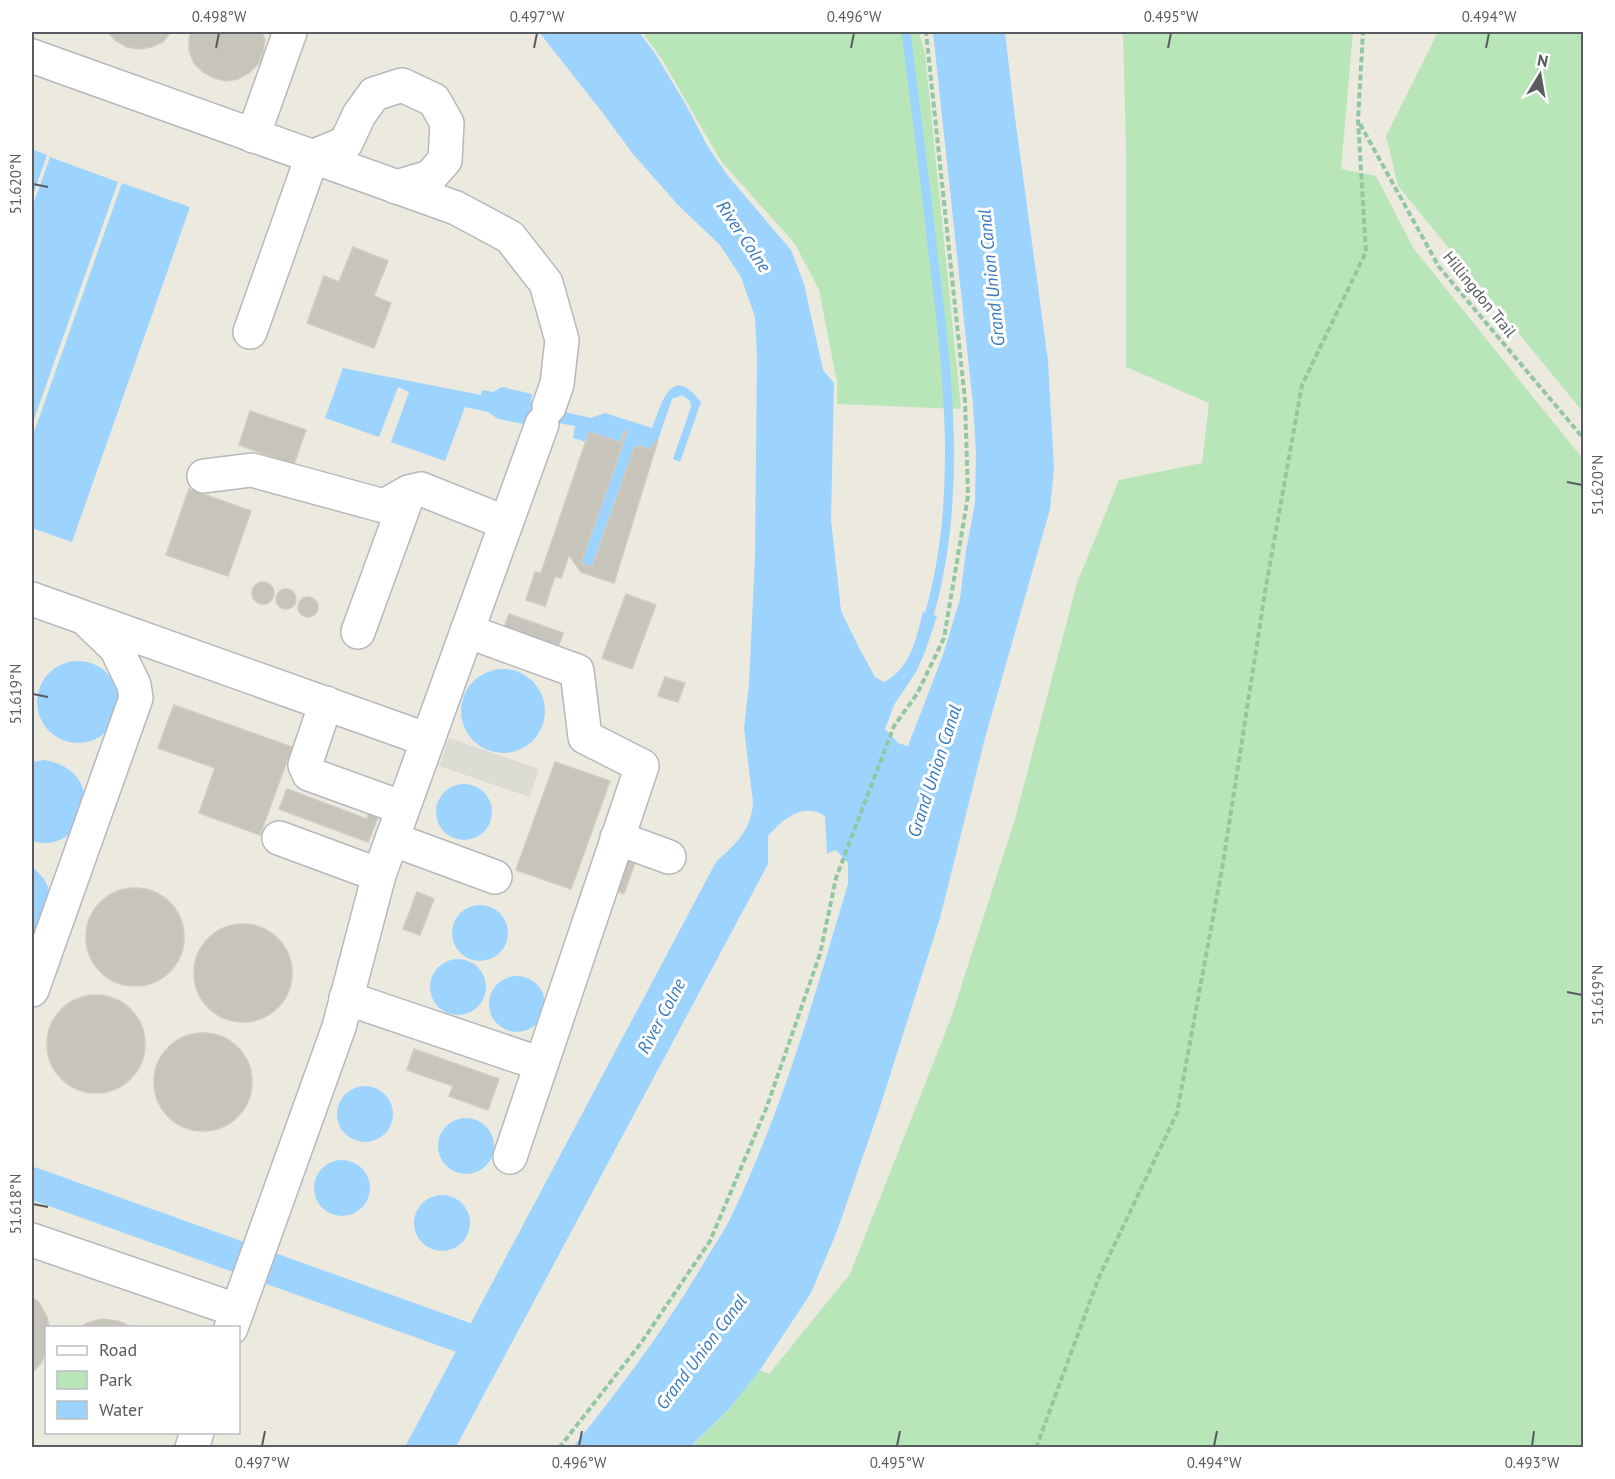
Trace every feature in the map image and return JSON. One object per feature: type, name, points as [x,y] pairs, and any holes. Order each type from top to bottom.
[{"type":"lane","points":[[253,136],[290,32]]},
{"type":"lane","points":[[32,56],[456,208],[510,237],[546,283],[562,340],[557,384],[379,875],[339,1027],[236,1311],[32,1240]]},
{"type":"lane","points":[[250,332],[312,157],[346,144],[359,116],[374,94],[402,86],[434,100],[447,123],[445,160],[430,177],[396,187]]},
{"type":"lane","points":[[204,476],[252,470],[384,506],[409,492],[421,489],[506,523]]},
{"type":"lane","points":[[357,632],[409,492]]},
{"type":"lane","points":[[32,599],[428,740]]},
{"type":"lane","points":[[32,990],[136,698],[134,684],[116,648],[86,618]]},
{"type":"lane","points":[[467,631],[578,671],[585,736],[642,766],[510,1157]]},
{"type":"lane","points":[[326,703],[305,765],[309,774],[403,808]]},
{"type":"lane","points":[[279,838],[379,875]]},
{"type":"lane","points":[[617,838],[669,857]]},
{"type":"lane","points":[[392,839],[495,877]]},
{"type":"lane","points":[[346,998],[542,1064]]},
{"type":"path","points":[[560,1448],[641,1343],[710,1241],[766,1109],[820,954],[836,878],[894,726],[917,694],[944,638],[968,496],[965,400],[926,32]]},
{"type":"path","points":[[1036,1448],[1099,1276],[1177,1113],[1223,863],[1266,586],[1302,385],[1366,252],[1358,120],[1363,32]]},
{"type":"path","name":"Hillingdon Trail","points":[[1358,120],[1440,267],[1584,439]]},
{"type":"shaded area","points":[[449,738],[539,769],[530,797],[439,766]]},
{"type":"green space","points":[[642,32],[919,32],[925,53],[961,409],[837,404],[837,382],[819,290],[795,244],[721,161],[663,61]]},
{"type":"green space","points":[[1123,32],[1353,32],[1341,169],[1376,176],[1414,249],[1583,459],[1583,1447],[690,1448],[728,1410],[760,1370],[769,1374],[850,1274],[951,1018],[1015,819],[1077,583],[1119,480],[1202,463],[1209,403],[1126,367],[1126,150]]},
{"type":"green space","points":[[1438,32],[1583,32],[1583,412],[1398,186],[1386,136]]},
{"type":"water","points":[[539,32],[639,32],[654,52],[708,147],[728,176],[791,250],[804,284],[823,370],[834,383],[831,520],[841,611],[875,677],[884,682],[893,676],[906,661],[915,642],[923,612],[937,616],[916,672],[894,705],[885,729],[898,743],[908,746],[943,655],[960,599],[975,503],[976,452],[973,404],[933,32],[1005,32],[1048,361],[1054,468],[1050,509],[985,738],[940,918],[879,1110],[837,1231],[811,1293],[760,1370],[728,1410],[690,1447],[573,1447],[640,1359],[724,1231],[766,1138],[796,1054],[848,884],[848,863],[836,850],[827,854],[825,816],[817,812],[794,814],[768,836],[768,864],[456,1447],[405,1447],[716,862],[736,843],[746,829],[753,802],[744,728],[749,684],[755,556],[757,357],[755,317],[741,277],[720,245],[678,205],[633,154]]},
{"type":"water","points":[[32,149],[47,155],[32,198]]},
{"type":"water","points":[[50,157],[118,182],[32,425],[32,208]]},
{"type":"water","points":[[122,183],[190,207],[72,542],[32,528],[32,438]]},
{"type":"water","points":[[343,368],[481,395],[482,390],[493,392],[502,387],[532,394],[531,401],[543,407],[591,418],[605,413],[652,428],[664,399],[675,386],[682,386],[701,402],[680,462],[673,459],[691,407],[690,401],[682,395],[672,399],[658,440],[649,449],[639,446],[634,449],[592,567],[581,563],[627,433],[624,432],[621,443],[586,442],[573,438],[575,426],[525,419],[524,424],[498,419],[488,412],[465,407],[445,461],[391,442],[409,392],[398,387],[379,437],[325,418]]},
{"type":"water","points":[[70,661],[86,661],[101,668],[112,679],[119,694],[116,718],[107,731],[86,743],[70,743],[55,736],[44,725],[37,710],[37,694],[44,679],[55,668]]},
{"type":"water","points":[[503,669],[526,676],[538,688],[545,711],[538,734],[526,746],[503,753],[480,746],[468,734],[461,711],[468,688],[480,676]]},
{"type":"water","points":[[44,760],[65,767],[78,780],[84,795],[84,811],[77,825],[66,837],[51,843],[32,841],[32,762]]},
{"type":"water","points":[[459,784],[469,784],[484,792],[490,801],[492,812],[490,823],[484,832],[469,840],[459,840],[448,835],[441,828],[436,817],[436,807],[441,796],[448,789]]},
{"type":"water","points":[[32,866],[44,879],[50,892],[39,931],[32,936]]},
{"type":"water","points":[[475,905],[485,905],[500,913],[506,922],[508,933],[506,944],[500,953],[485,961],[475,961],[464,956],[457,949],[452,938],[452,928],[457,917],[464,910]]},
{"type":"water","points":[[453,959],[463,959],[478,967],[484,976],[486,987],[484,998],[478,1007],[463,1015],[453,1015],[442,1010],[435,1003],[430,992],[430,982],[435,971],[442,964]]},
{"type":"water","points":[[512,976],[522,976],[537,984],[543,993],[545,1004],[543,1015],[537,1024],[522,1032],[512,1032],[501,1027],[494,1020],[489,1009],[489,999],[494,988],[501,981]]},
{"type":"water","points":[[360,1086],[370,1086],[385,1094],[391,1103],[393,1114],[391,1125],[385,1134],[370,1142],[360,1142],[349,1137],[342,1130],[337,1119],[337,1109],[342,1098],[349,1091]]},
{"type":"water","points":[[461,1118],[471,1118],[486,1126],[492,1135],[494,1146],[492,1157],[486,1166],[471,1174],[461,1174],[450,1169],[443,1162],[438,1151],[438,1141],[443,1130],[450,1123]]},
{"type":"water","points":[[337,1160],[347,1160],[362,1168],[368,1177],[370,1188],[368,1199],[362,1208],[347,1216],[337,1216],[326,1211],[319,1204],[314,1193],[314,1183],[319,1172],[326,1165]]},
{"type":"water","points":[[437,1195],[447,1195],[462,1203],[468,1212],[470,1223],[468,1234],[462,1243],[447,1251],[437,1251],[426,1246],[419,1239],[414,1228],[414,1218],[419,1207],[426,1200]]},
{"type":"building","points":[[108,32],[171,32],[163,42],[139,49],[127,47],[116,41]]},
{"type":"building","points":[[191,32],[262,32],[265,40],[263,52],[258,64],[238,79],[226,81],[214,78],[194,63],[189,51]]},
{"type":"building","points":[[353,247],[388,261],[374,296],[391,303],[374,348],[307,323],[324,276],[339,282]]},
{"type":"building","points":[[250,411],[306,430],[294,464],[239,445]]},
{"type":"building","points":[[624,431],[627,432],[581,563],[592,567],[634,449],[639,446],[649,449],[658,440],[614,583],[581,572],[569,555],[561,578],[555,576],[545,606],[526,600],[535,572],[541,573],[589,432],[621,443]]},
{"type":"building","points":[[189,489],[251,511],[228,576],[166,555]]},
{"type":"building","points":[[263,582],[273,589],[274,593],[267,603],[263,604],[253,597],[252,593],[259,583]]},
{"type":"building","points":[[282,589],[290,589],[296,595],[296,603],[290,609],[282,609],[276,603],[276,595]]},
{"type":"building","points":[[626,594],[656,605],[632,669],[602,658]]},
{"type":"building","points":[[304,597],[312,597],[318,603],[318,611],[312,617],[304,617],[298,611],[298,603]]},
{"type":"building","points":[[509,614],[563,633],[558,648],[504,628]]},
{"type":"building","points":[[665,677],[685,683],[678,702],[658,696]]},
{"type":"building","points":[[174,705],[292,747],[260,835],[199,813],[215,768],[158,748]]},
{"type":"building","points":[[555,762],[610,781],[571,889],[516,870]]},
{"type":"building","points":[[287,789],[367,819],[369,811],[379,815],[368,842],[279,809]]},
{"type":"building","points":[[624,858],[635,862],[624,894],[614,890]]},
{"type":"building","points":[[135,888],[154,891],[170,902],[181,918],[184,937],[181,956],[170,972],[154,983],[135,986],[116,983],[100,972],[89,956],[86,937],[89,918],[100,902],[116,891]]},
{"type":"building","points":[[417,892],[434,899],[420,935],[403,929]]},
{"type":"building","points":[[243,924],[262,927],[278,938],[289,954],[292,973],[289,992],[278,1008],[262,1019],[243,1022],[224,1019],[208,1008],[197,992],[194,973],[197,954],[208,938],[224,927]]},
{"type":"building","points":[[96,995],[115,998],[131,1009],[142,1025],[145,1044],[142,1063],[131,1079],[115,1090],[96,1093],[77,1090],[61,1079],[50,1063],[47,1044],[50,1025],[61,1009],[77,998]]},
{"type":"building","points":[[203,1033],[222,1036],[238,1047],[249,1063],[252,1082],[249,1101],[238,1117],[222,1128],[203,1131],[184,1128],[168,1117],[157,1101],[154,1082],[157,1063],[168,1047],[184,1036]]},
{"type":"building","points":[[414,1049],[499,1079],[488,1110],[449,1096],[453,1086],[407,1070]]},
{"type":"building","points":[[32,1297],[39,1303],[47,1317],[49,1326],[45,1326],[45,1355],[32,1373]]},
{"type":"building","points":[[102,1319],[118,1321],[129,1326],[83,1326]]},
{"type":"waterway","points":[[906,32],[944,345],[949,440],[949,487],[945,534],[938,580],[926,625]]},
{"type":"waterway","points":[[32,1183],[487,1346]]},
{"type":"water label","name":"River Colne","points":[[744,236]]},
{"type":"water label","name":"Grand Union Canal","points":[[991,278]]},
{"type":"water label","name":"Grand Union Canal","points":[[934,771]]},
{"type":"water label","name":"River Colne","points":[[661,1016]]},
{"type":"water label","name":"Grand Union Canal","points":[[701,1352]]}]
